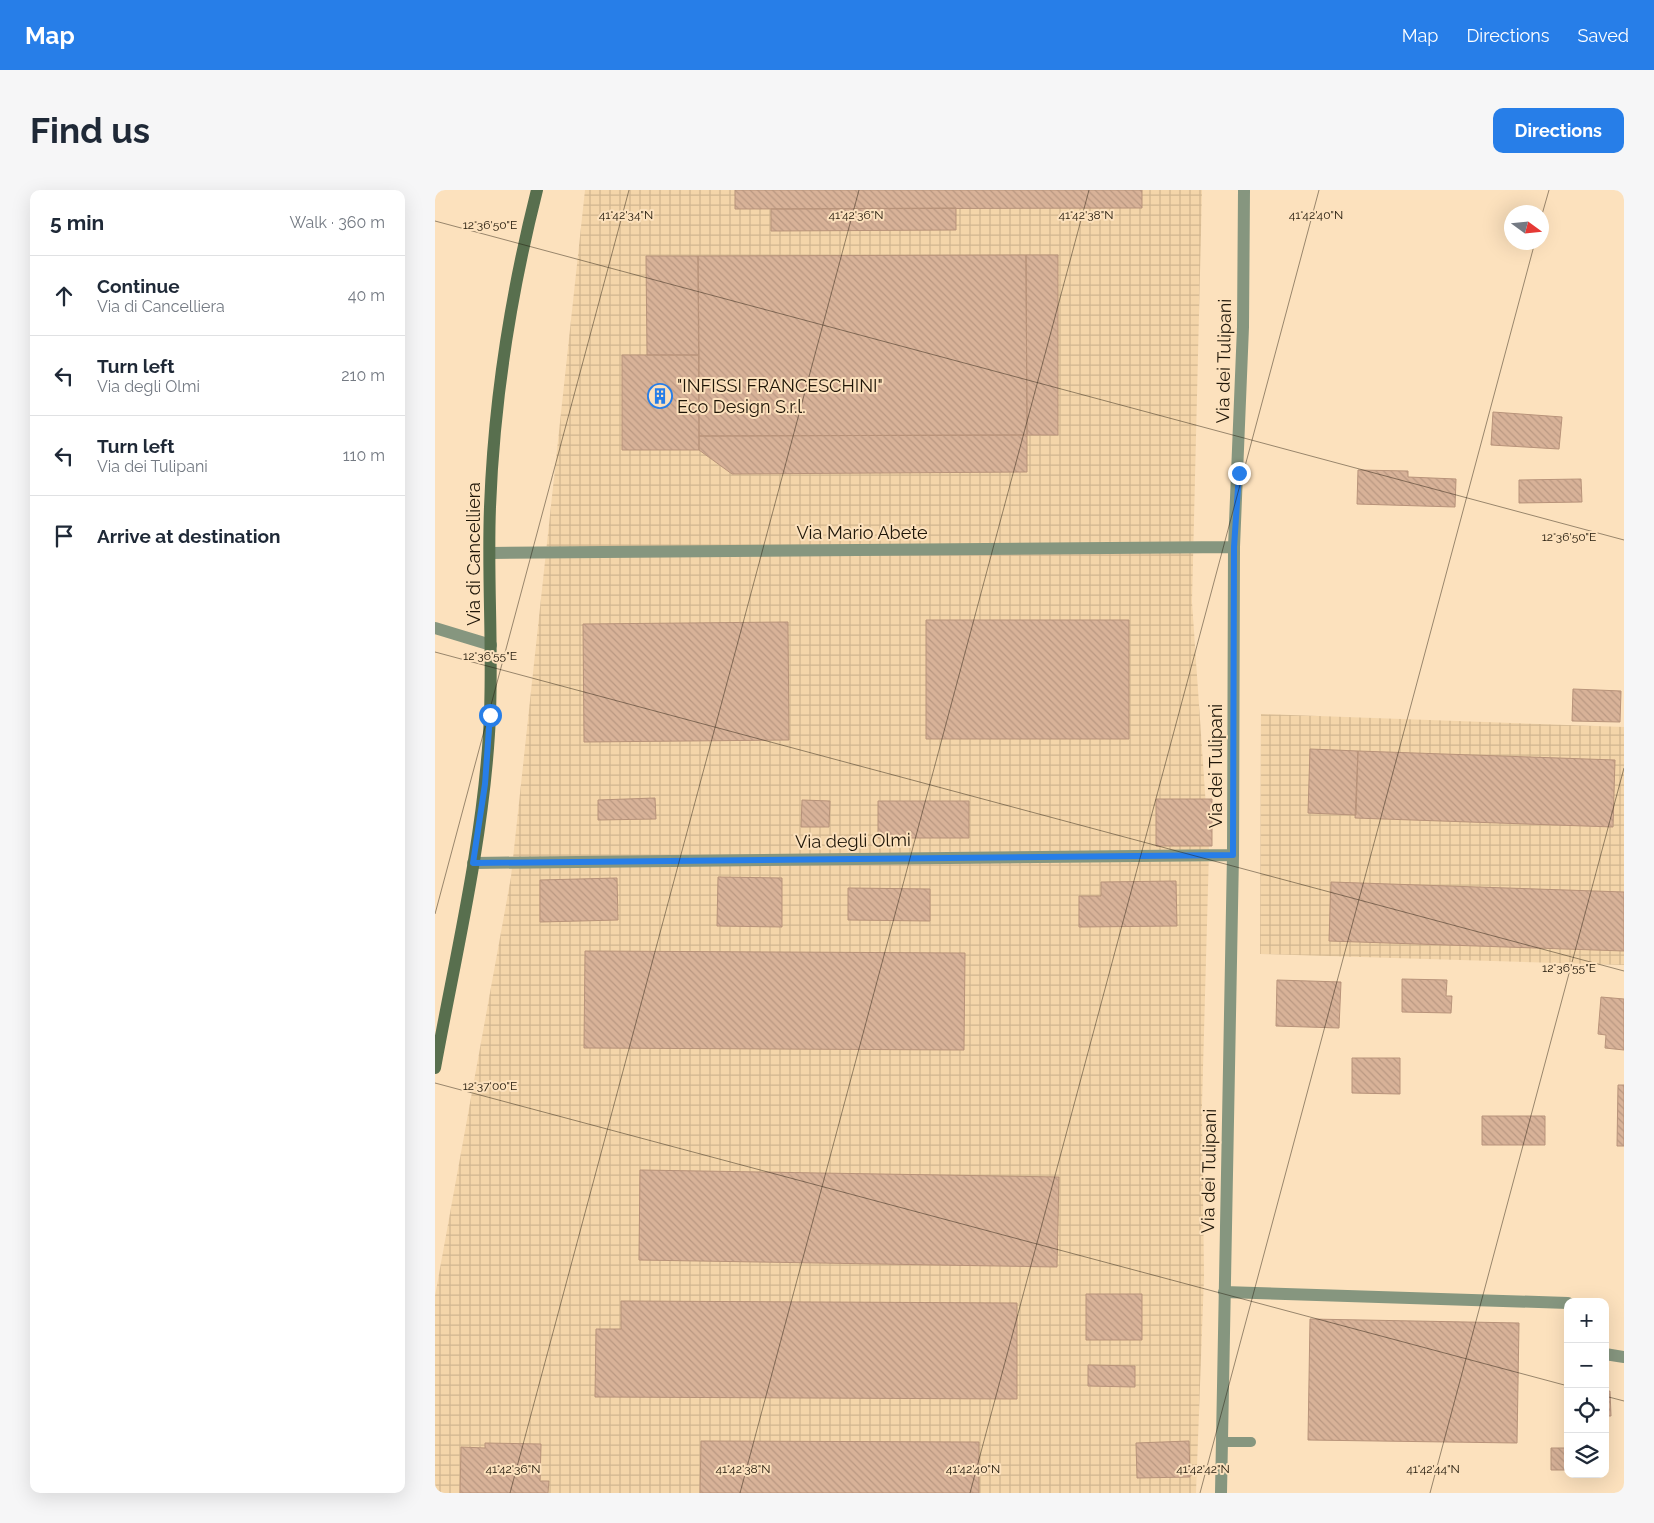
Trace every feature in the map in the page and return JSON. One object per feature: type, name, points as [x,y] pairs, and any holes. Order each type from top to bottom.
[{"type":"street","name":"Via di Cancelliera","points":[[435,1068],[473,863],[487,759],[491,645],[490,553],[495,438],[507,336],[537,190]]},
{"type":"street","name":"Via dei Tulipani","points":[[1221,1493],[1233,855],[1234,547],[1243,337],[1245,190]]},
{"type":"street","name":"Via Mario Abete","points":[[490,553],[1234,547]]},
{"type":"street","points":[[435,628],[491,645]]},
{"type":"street","name":"Via degli Olmi","points":[[473,863],[1233,855]]},
{"type":"street","points":[[1224,1292],[1564,1303]]},
{"type":"street","points":[[1609,1355],[1624,1357]]},
{"type":"lane","points":[[1221,1442],[1251,1442]]},
{"type":"shaded area","points":[[585,190],[1202,190],[1192,602],[1209,851],[1202,1105],[1204,1277],[1196,1493],[435,1493],[435,1296],[511,877]]},
{"type":"shaded area","points":[[1261,714],[1624,727],[1624,965],[1260,954]]},
{"type":"building","points":[[735,190],[1142,190],[1142,208],[735,209]]},
{"type":"building","points":[[956,208],[956,230],[771,231],[771,209]]},
{"type":"building","points":[[1026,255],[1058,255],[1058,435],[1027,435]]},
{"type":"building","points":[[1026,255],[1027,435],[699,436],[698,256]]},
{"type":"building","points":[[646,256],[698,256],[699,355],[647,355]]},
{"type":"building","name":"\"INFISSI FRANCESCHINI\" Eco Design S.r.l.","points":[[622,355],[699,355],[699,450],[622,450]]},
{"type":"building","points":[[1493,412],[1562,417],[1559,449],[1491,445]]},
{"type":"building","points":[[1027,435],[1027,472],[732,474],[699,450],[699,436]]},
{"type":"building","points":[[1358,470],[1408,471],[1408,477],[1456,479],[1455,507],[1357,504]]},
{"type":"building","points":[[1581,479],[1582,502],[1519,503],[1519,480]]},
{"type":"building","points":[[926,620],[1129,620],[1129,739],[926,739]]},
{"type":"building","points":[[788,622],[789,740],[584,742],[583,624]]},
{"type":"building","points":[[1573,689],[1621,691],[1620,722],[1572,721]]},
{"type":"building","points":[[1310,749],[1358,751],[1356,815],[1308,813]]},
{"type":"building","points":[[1358,751],[1615,760],[1613,827],[1355,818]]},
{"type":"building","points":[[655,798],[656,819],[598,820],[598,800]]},
{"type":"building","points":[[1156,799],[1212,799],[1212,846],[1156,846]]},
{"type":"building","points":[[802,800],[830,801],[829,827],[801,827]]},
{"type":"building","points":[[878,801],[969,801],[969,838],[878,838]]},
{"type":"building","points":[[718,877],[782,878],[782,927],[717,926]]},
{"type":"building","points":[[617,878],[618,920],[540,922],[540,880]]},
{"type":"building","points":[[1176,881],[1177,926],[1079,927],[1079,896],[1101,896],[1101,882]]},
{"type":"building","points":[[1331,882],[1624,892],[1624,951],[1329,941]]},
{"type":"building","points":[[848,888],[930,889],[930,921],[848,920]]},
{"type":"building","points":[[585,951],[965,953],[964,1050],[584,1048]]},
{"type":"building","points":[[1402,979],[1447,980],[1446,996],[1452,996],[1451,1013],[1402,1012]]},
{"type":"building","points":[[1277,980],[1341,982],[1339,1028],[1276,1026]]},
{"type":"building","points":[[1601,997],[1624,999],[1624,1050],[1605,1048],[1606,1035],[1598,1034]]},
{"type":"building","points":[[1352,1058],[1400,1058],[1400,1094],[1352,1093]]},
{"type":"building","points":[[1618,1085],[1624,1085],[1624,1146],[1617,1146]]},
{"type":"building","points":[[1482,1116],[1545,1116],[1545,1145],[1482,1145]]},
{"type":"building","points":[[640,1170],[1059,1177],[1057,1267],[639,1260]]},
{"type":"building","points":[[1086,1294],[1142,1294],[1142,1340],[1086,1340]]},
{"type":"building","points":[[621,1301],[1017,1303],[1017,1399],[595,1397],[596,1329],[621,1329]]},
{"type":"building","points":[[1310,1319],[1519,1323],[1517,1443],[1308,1440]]},
{"type":"building","points":[[1088,1365],[1135,1366],[1135,1387],[1088,1386]]},
{"type":"building","points":[[1610,1391],[1611,1416],[1609,1416]]},
{"type":"building","points":[[701,1441],[979,1442],[979,1493],[700,1493]]},
{"type":"building","points":[[1189,1441],[1190,1477],[1137,1478],[1136,1443]]},
{"type":"building","points":[[485,1443],[541,1444],[540,1481],[549,1481],[548,1493],[460,1493],[461,1447],[485,1448]]},
{"type":"building","points":[[1551,1448],[1564,1448],[1564,1470],[1551,1470]]},
{"type":"place","name":"\"INFISSI FRANCESCHINI\" Eco Design S.r.l.","points":[[660,396]]},
{"type":"route","points":[[490,715],[485,784],[473,863],[1233,855],[1234,547],[1239,473]]}]
